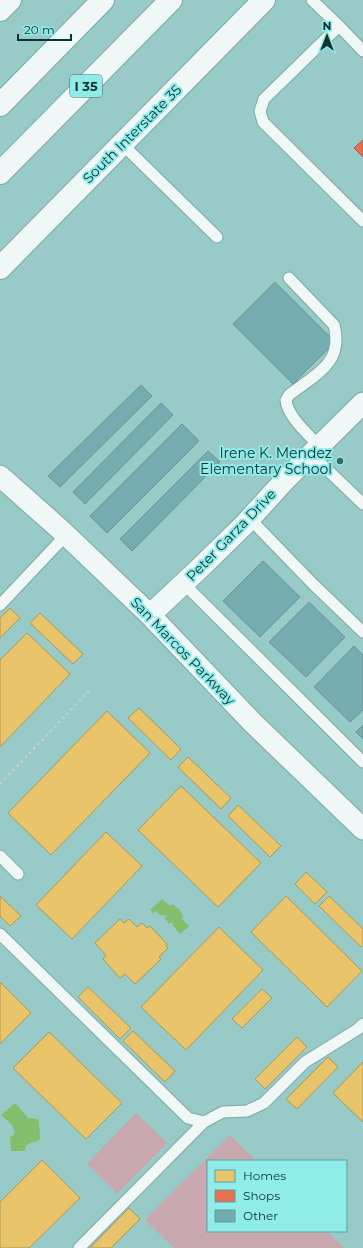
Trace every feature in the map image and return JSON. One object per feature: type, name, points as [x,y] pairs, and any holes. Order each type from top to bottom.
[{"type":"main road","points":[[0,105],[103,0]]},
{"type":"main road","name":"I 35","points":[[0,173],[171,0]]},
{"type":"main road","name":"South Interstate 35","points":[[0,268],[264,0]]},
{"type":"street","name":"Peter Garza Drive","points":[[150,615],[363,403]]},
{"type":"street","name":"San Marcos Parkway","points":[[0,476],[66,535],[150,615],[253,723],[363,829]]},
{"type":"lane","points":[[312,0],[363,51]]},
{"type":"lane","points":[[339,26],[264,99],[260,110],[263,122],[363,221]]},
{"type":"lane","points":[[122,144],[217,237]]},
{"type":"lane","points":[[289,278],[334,325],[336,334],[336,348],[328,364],[289,395],[286,400],[286,406],[315,450],[363,504]]},
{"type":"lane","points":[[249,518],[363,632]]},
{"type":"lane","points":[[0,605],[66,535]]},
{"type":"lane","points":[[183,583],[363,762]]},
{"type":"lane","points":[[0,856],[18,874]]},
{"type":"lane","points":[[0,934],[188,1118],[204,1122]]},
{"type":"lane","points":[[79,1248],[204,1122],[223,1112],[247,1111],[264,1103],[305,1062],[358,1029],[363,1024]]},
{"type":"path","points":[[0,784],[91,689]]},
{"type":"shaded area","points":[[162,899],[170,906],[172,904],[179,909],[183,916],[182,919],[189,926],[180,934],[172,922],[169,924],[165,919],[167,916],[160,915],[156,911],[153,913],[150,910]]},
{"type":"shaded area","points":[[16,1104],[28,1118],[37,1119],[39,1121],[40,1139],[26,1145],[25,1151],[11,1151],[10,1137],[14,1135],[15,1132],[13,1126],[1,1115]]},
{"type":"shaded area","points":[[136,1113],[167,1143],[117,1194],[87,1164]]},
{"type":"shaded area","points":[[230,1135],[255,1160],[207,1160],[207,1232],[328,1232],[344,1248],[174,1248],[145,1220]]},
{"type":"building: Homes","points":[[10,608],[20,618],[0,638],[0,618]]},
{"type":"building: Homes","points":[[40,613],[83,654],[73,664],[30,623]]},
{"type":"building: Homes","points":[[27,633],[70,674],[0,747],[0,660]]},
{"type":"building: Homes","points":[[139,708],[181,749],[171,760],[128,718]]},
{"type":"building: Homes","points":[[107,711],[150,753],[51,855],[8,813]]},
{"type":"building: Homes","points":[[188,757],[231,798],[221,809],[178,767]]},
{"type":"building: Homes","points":[[181,786],[261,863],[218,907],[138,830]]},
{"type":"building: Homes","points":[[238,805],[281,846],[270,857],[228,816]]},
{"type":"building: Homes","points":[[106,832],[142,866],[72,939],[36,905]]},
{"type":"building: Homes","points":[[306,872],[327,892],[315,904],[295,884]]},
{"type":"building: Homes","points":[[0,896],[21,916],[10,926],[0,916]]},
{"type":"building: Homes","points":[[286,896],[362,971],[327,1007],[251,932]]},
{"type":"building: Homes","points":[[329,896],[363,929],[363,945],[361,947],[319,906]]},
{"type":"building: Homes","points":[[120,919],[124,923],[129,919],[137,927],[142,923],[147,928],[150,926],[167,944],[166,946],[168,948],[159,957],[161,959],[135,984],[125,974],[120,978],[103,959],[106,955],[95,943]]},
{"type":"building: Homes","points":[[219,927],[263,970],[186,1050],[141,1007]]},
{"type":"building: Homes","points":[[0,982],[31,1013],[0,1044]]},
{"type":"building: Homes","points":[[88,987],[131,1028],[120,1039],[78,997]]},
{"type":"building: Homes","points":[[262,989],[272,998],[242,1028],[232,1019]]},
{"type":"building: Homes","points":[[133,1031],[175,1071],[165,1082],[123,1041]]},
{"type":"building: Homes","points":[[49,1032],[122,1103],[86,1139],[13,1068]]},
{"type":"building: Homes","points":[[297,1037],[307,1047],[265,1089],[255,1079]]},
{"type":"building: Homes","points":[[328,1057],[338,1067],[297,1109],[286,1099]]},
{"type":"building: Homes","points":[[363,1062],[363,1122],[333,1093]]},
{"type":"building: Homes","points":[[42,1160],[80,1198],[29,1248],[0,1248],[0,1202]]},
{"type":"building: Homes","points":[[129,1208],[140,1219],[111,1248],[90,1248]]},
{"type":"building: Shops","points":[[363,140],[363,157],[354,148]]},
{"type":"building: Other","points":[[275,282],[335,342],[293,384],[233,324]]},
{"type":"building: Other","points":[[141,385],[152,396],[60,487],[48,476]]},
{"type":"building: Other","points":[[161,403],[173,415],[85,504],[73,492]]},
{"type":"building: Other","points":[[182,424],[199,441],[107,533],[90,516]]},
{"type":"building: Other","points":[[208,451],[220,462],[132,551],[120,539]]},
{"type":"building: Other","points":[[263,561],[300,597],[260,637],[223,601]]},
{"type":"building: Other","points":[[309,602],[345,637],[306,677],[269,642]]},
{"type":"building: Other","points":[[354,646],[363,655],[363,710],[350,722],[314,687]]},
{"type":"building: Other","points":[[363,725],[363,739],[356,732]]},
{"type":"place","name":"Irene K. Mendez Elementary School","points":[[340,461]]}]
